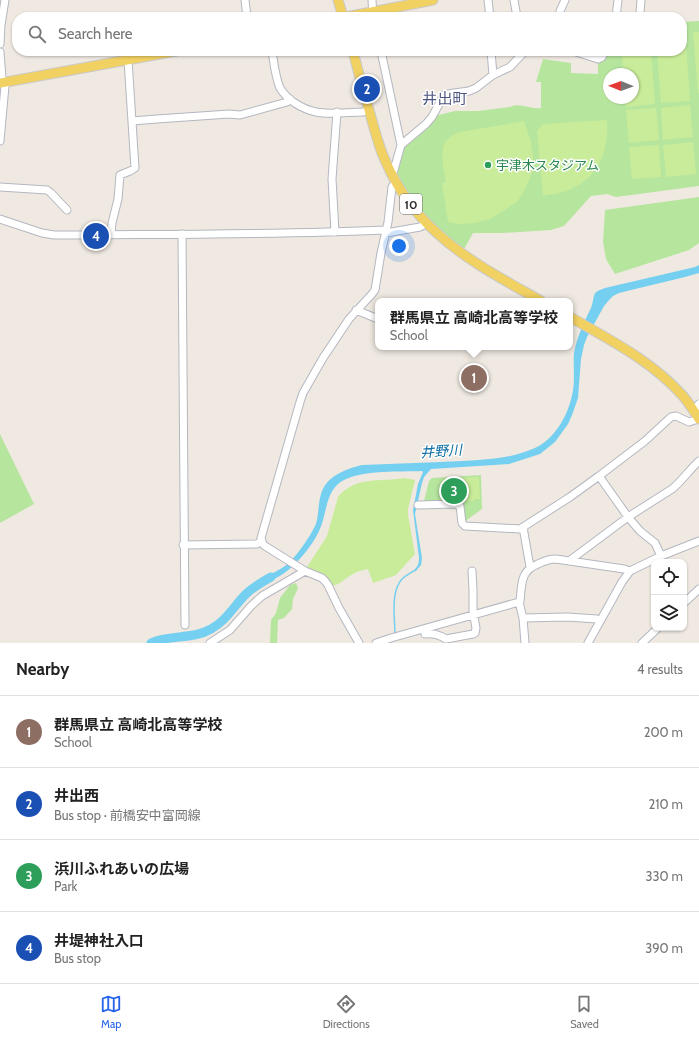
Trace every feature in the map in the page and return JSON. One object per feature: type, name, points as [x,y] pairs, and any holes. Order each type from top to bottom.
[{"type":"main road","points":[[338,0],[343,12]]},
{"type":"main road","points":[[378,12],[400,3],[433,0]]},
{"type":"main road","points":[[2,83],[149,56]]},
{"type":"main road","name":"10","points":[[353,56],[378,143],[394,177],[412,206],[436,232],[466,256],[536,298]]},
{"type":"main road","points":[[573,319],[629,351],[653,368],[684,397],[697,412]]},
{"type":"street","points":[[0,44],[5,0]]},
{"type":"street","points":[[245,0],[246,12]]},
{"type":"street","points":[[372,0],[373,12]]},
{"type":"street","points":[[488,0],[489,12]]},
{"type":"street","points":[[514,0],[516,12]]},
{"type":"street","points":[[560,11],[565,0]]},
{"type":"street","points":[[617,12],[618,0]]},
{"type":"street","points":[[640,12],[641,0]]},
{"type":"street","points":[[0,52],[2,83],[5,86],[0,141]]},
{"type":"street","points":[[273,56],[278,83],[282,92],[298,105],[314,112],[363,112],[369,110]]},
{"type":"street","points":[[359,643],[328,585],[322,578],[302,569],[265,546],[262,542],[262,535],[303,393],[323,358],[349,319],[375,290],[386,232],[394,170],[401,145],[382,56]]},
{"type":"street","points":[[491,56],[493,75]]},
{"type":"street","points":[[401,145],[426,124],[432,117],[444,95],[454,92],[469,91],[476,88],[493,75],[510,67],[520,56]]},
{"type":"street","points":[[589,56],[598,59],[602,56]]},
{"type":"street","points":[[111,234],[118,199],[120,175],[135,168],[128,60]]},
{"type":"street","points":[[132,122],[229,114],[240,115],[287,102],[290,99]]},
{"type":"street","points":[[335,232],[332,179],[337,112]]},
{"type":"street","points":[[0,188],[46,190],[51,193],[67,210]]},
{"type":"street","points":[[0,219],[42,233],[54,235],[386,232],[420,227],[427,223]]},
{"type":"street","points":[[182,234],[182,359],[184,431],[183,545],[185,625]]},
{"type":"street","points":[[356,310],[375,318]]},
{"type":"street","points":[[419,503],[459,505],[462,523],[465,526],[518,529],[570,496],[598,476],[645,441],[671,417],[676,416],[689,422],[695,420],[697,412]]},
{"type":"street","points":[[569,561],[628,517],[678,484],[699,461]]},
{"type":"street","points":[[598,476],[628,517],[640,531],[655,543],[662,556]]},
{"type":"street","points":[[523,527],[530,567]]},
{"type":"street","points":[[588,643],[600,620],[630,571],[699,541]]},
{"type":"street","points":[[183,545],[257,544],[262,542]]},
{"type":"street","points":[[525,643],[523,618],[519,602],[522,583],[525,574],[530,567],[546,560],[556,559],[630,571]]},
{"type":"street","points":[[210,643],[230,630],[262,596],[302,569]]},
{"type":"street","points":[[425,629],[425,634],[435,634],[446,639],[475,633],[476,628],[473,611],[472,571]]},
{"type":"street","points":[[687,600],[699,589]]},
{"type":"street","points":[[376,643],[519,602]]},
{"type":"street","points":[[523,618],[567,617],[600,620]]},
{"type":"street","points":[[642,643],[655,631]]},
{"type":"green space","points":[[699,21],[699,186],[616,197],[607,194],[591,196],[564,226],[551,230],[473,233],[463,251],[442,235],[417,207],[396,175],[403,147],[435,116],[455,111],[478,111],[517,105],[541,108],[541,82],[536,82],[543,59],[571,63],[571,73],[598,74],[598,60],[602,56],[687,56],[687,22]]},
{"type":"green space","points":[[693,32],[699,32],[699,93],[698,93]]},
{"type":"green space","points":[[622,56],[651,56],[655,104],[626,107],[626,104],[639,104],[639,68],[623,68]]},
{"type":"green space","points":[[657,56],[687,56],[690,101],[661,103]]},
{"type":"green space","points":[[690,105],[693,137],[663,140],[661,108]]},
{"type":"green space","points":[[656,108],[659,140],[629,143],[626,110]]},
{"type":"green space","points":[[607,120],[606,141],[601,160],[590,176],[570,190],[543,196],[537,131],[543,124]]},
{"type":"green space","name":"宇津木スタジアム","points":[[524,121],[531,142],[533,157],[532,173],[517,202],[490,219],[475,223],[460,224],[448,222],[442,183],[446,182],[442,155],[446,141],[451,136],[460,132]]},
{"type":"green space","points":[[693,142],[696,174],[666,177],[663,145]]},
{"type":"green space","points":[[659,145],[661,177],[632,179],[629,147]]},
{"type":"green space","points":[[699,197],[699,243],[689,250],[615,274],[606,259],[603,242],[605,210]]},
{"type":"green space","points":[[0,434],[34,504],[0,523]]},
{"type":"green space","points":[[481,475],[482,509],[464,522],[462,505],[428,503],[424,501],[429,481],[432,478]]},
{"type":"green space","points":[[479,477],[480,499],[474,499],[474,501],[453,501],[459,478]]},
{"type":"green space","points":[[405,478],[415,480],[408,515],[415,554],[396,575],[373,583],[368,569],[356,572],[339,584],[332,586],[324,575],[307,567],[327,536],[338,497],[345,490],[360,483],[369,481]]},
{"type":"green space","points":[[296,583],[298,588],[293,599],[292,609],[284,618],[278,620],[277,643],[270,643],[271,620],[276,613],[280,598],[290,585]]},
{"type":"water","points":[[699,265],[699,273],[619,293],[613,296],[604,306],[584,345],[581,359],[578,398],[572,415],[568,424],[555,442],[540,454],[509,464],[431,469],[424,477],[415,514],[422,558],[421,565],[415,572],[415,569],[419,563],[419,558],[413,510],[418,484],[423,472],[373,473],[346,479],[334,488],[328,501],[322,524],[310,547],[287,571],[263,584],[260,579],[287,565],[310,535],[316,524],[321,494],[327,482],[337,474],[362,465],[490,459],[526,452],[544,443],[551,437],[566,415],[574,385],[575,347],[591,308],[595,293],[605,288]]},
{"type":"waterway","points":[[395,635],[394,606],[398,584],[405,576],[415,570]]},
{"type":"waterway","name":"井野川","points":[[151,643],[158,640],[196,635],[211,629],[226,618],[249,591],[271,577]]},
{"type":"place","name":"井出西","points":[[367,89]]},
{"type":"place","name":"宇津木スタジアム","points":[[488,165]]},
{"type":"place","name":"井堤神社入口","points":[[96,236]]},
{"type":"place","name":"群馬県立 高崎北高等学校","points":[[474,378]]},
{"type":"place","name":"浜川ふれあいの広場","points":[[454,491]]},
{"type":"district","name":"井出町","points":[[445,99]]}]
